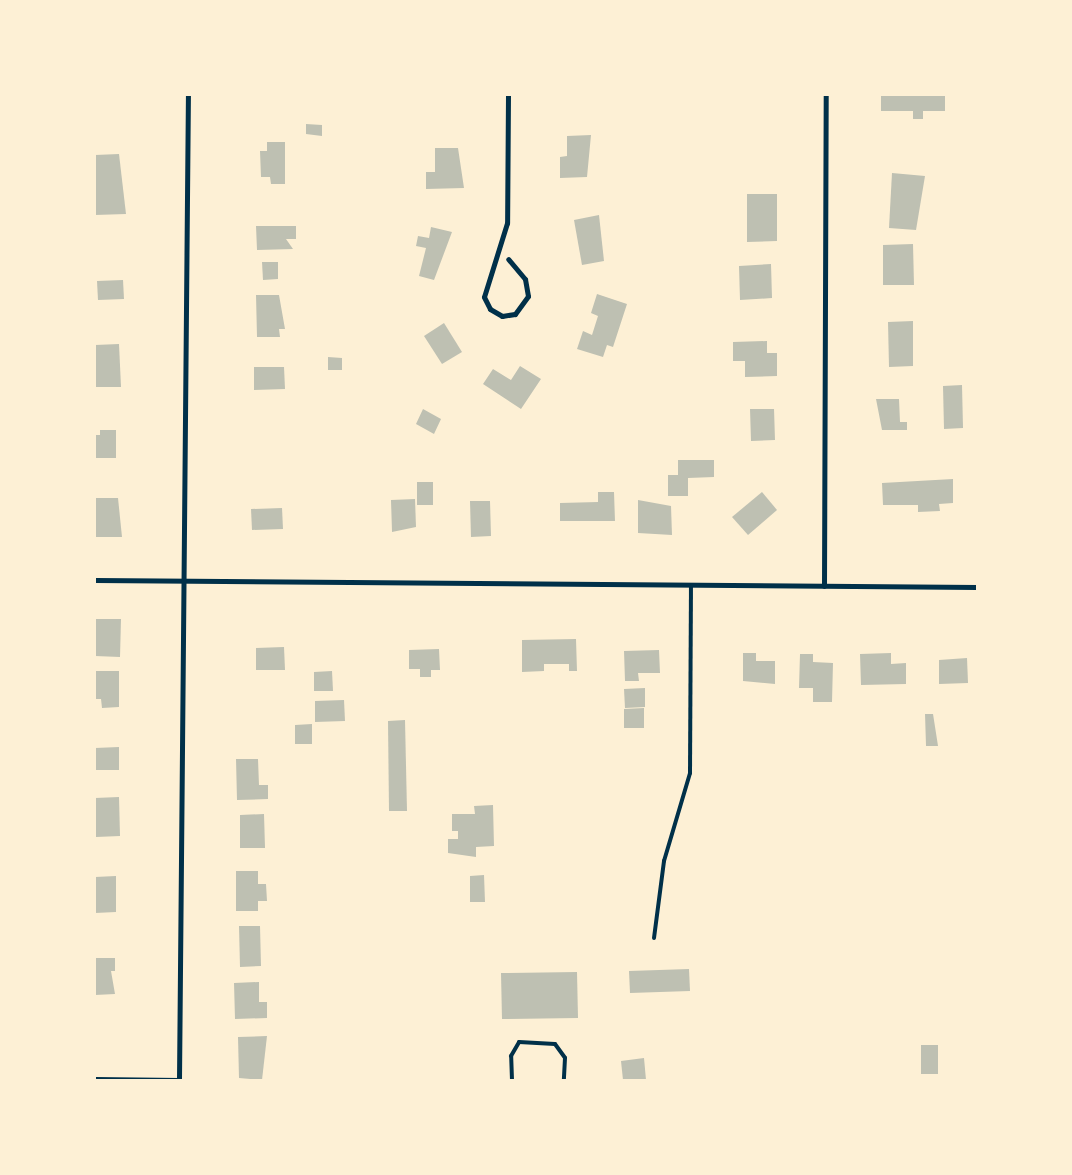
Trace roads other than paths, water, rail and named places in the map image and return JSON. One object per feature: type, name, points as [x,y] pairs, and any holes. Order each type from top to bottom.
[{"type":"street","points":[[179,1080],[188,95]]},
{"type":"street","points":[[508,95],[507,223],[484,296],[490,309],[502,316],[515,314],[528,296],[526,279],[508,259]]},
{"type":"street","points":[[824,586],[826,95]]},
{"type":"street","points":[[95,580],[977,587]]},
{"type":"lane","points":[[654,938],[664,861],[690,773],[691,585]]},
{"type":"lane","points":[[512,1080],[511,1056],[519,1042],[555,1044],[565,1058],[564,1080]]},
{"type":"lane","points":[[95,1079],[179,1080]]}]
